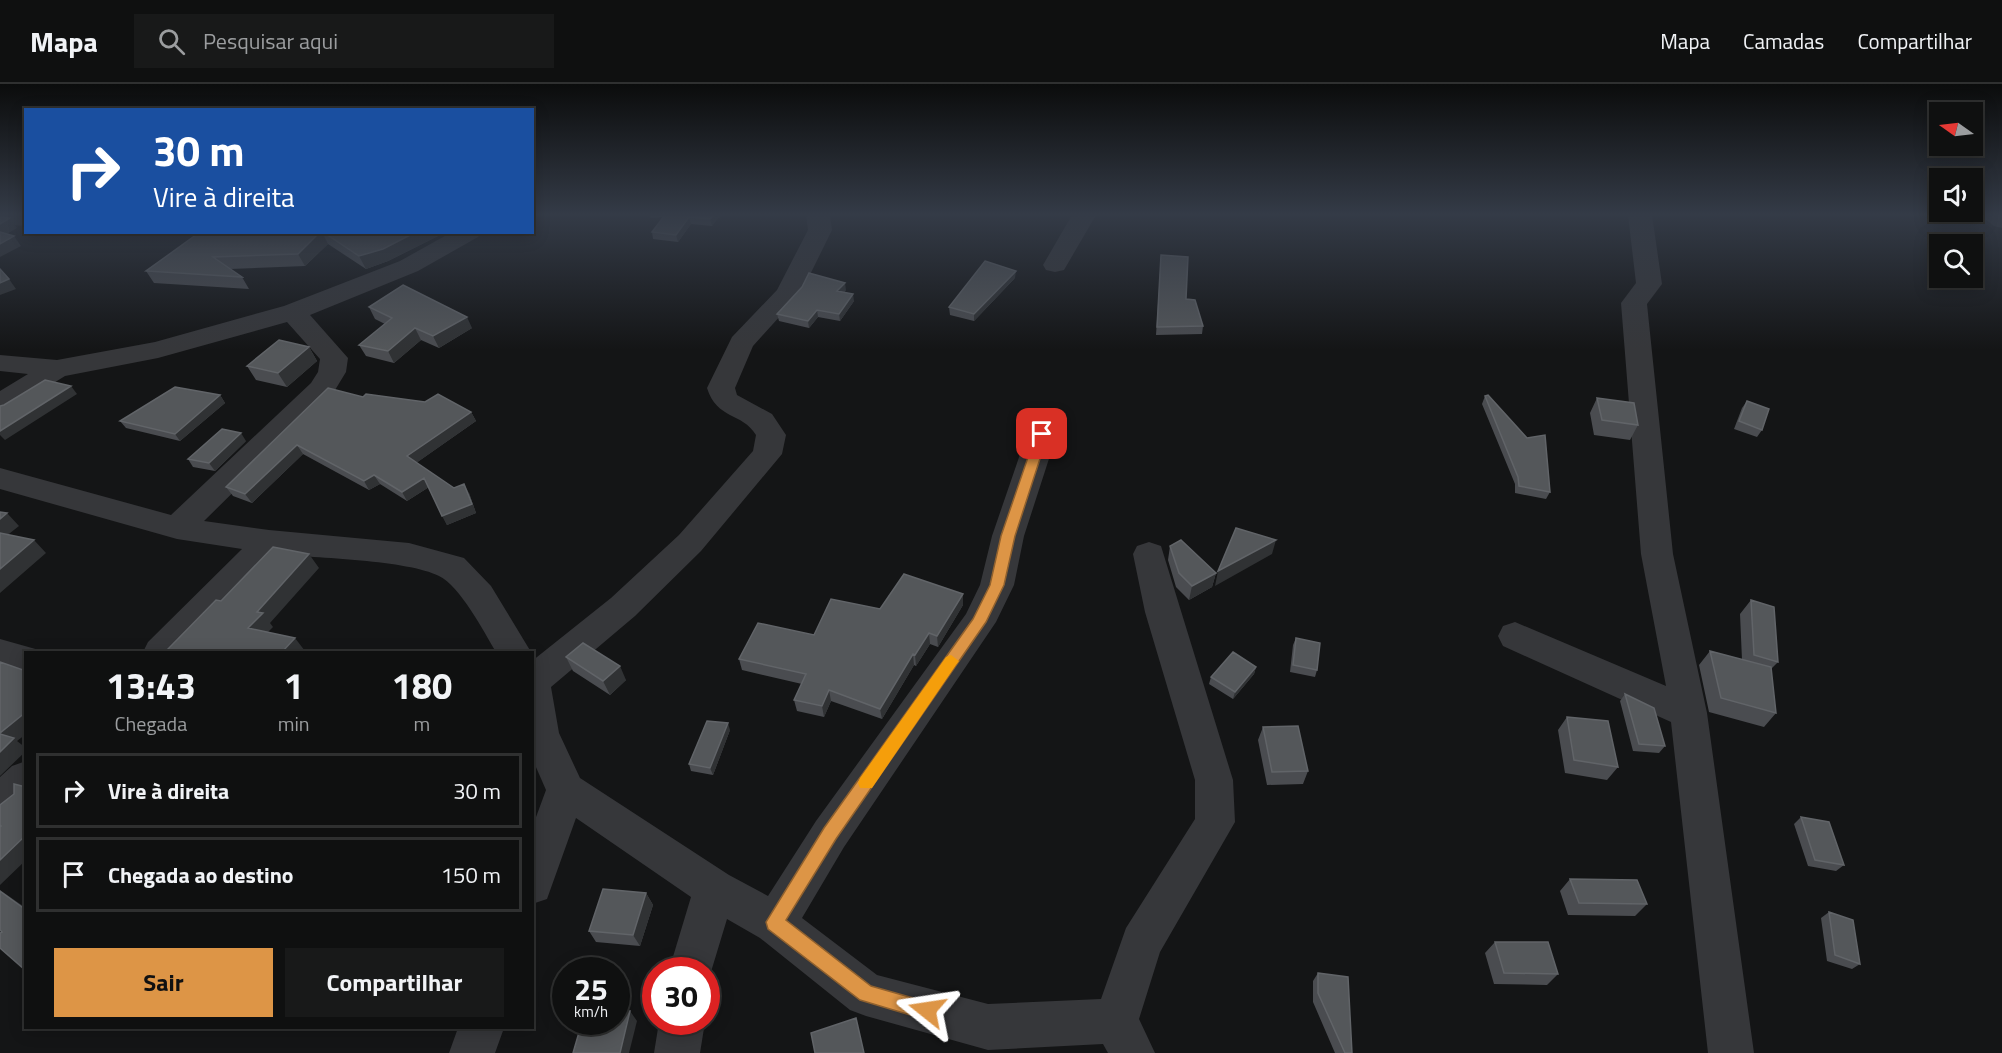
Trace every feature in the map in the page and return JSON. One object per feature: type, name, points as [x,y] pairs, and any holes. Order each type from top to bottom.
[{"type":"street","points":[[0,363],[57,369],[158,350],[293,312],[419,260]]},
{"type":"street","points":[[534,680],[623,607],[690,543],[709,518],[767,454],[771,435],[762,421],[725,400],[721,388],[741,343],[788,293],[805,260]]},
{"type":"street","points":[[1055,265],[1058,260]]},
{"type":"street","points":[[1646,260],[1649,284],[1634,303],[1655,542],[1689,713],[1731,1053]]},
{"type":"street","points":[[177,528],[322,389],[332,372],[334,358],[293,312]]},
{"type":"street","points":[[0,404],[57,369]]},
{"type":"street","points":[[774,922],[830,834],[979,622],[997,585],[1008,536],[1042,434]]},
{"type":"street","points":[[0,478],[177,528],[269,542],[409,555],[452,567],[479,595],[513,651]]},
{"type":"street","points":[[161,651],[269,542]]},
{"type":"street","points":[[534,695],[540,733],[566,790],[714,889],[774,922],[866,994],[988,1027],[1124,1037],[1141,943],[1215,822],[1214,780],[1162,612],[1149,554]]},
{"type":"street","points":[[1515,636],[1689,713]]},
{"type":"street","points":[[0,653],[24,659]]},
{"type":"street","points":[[0,801],[24,780]]},
{"type":"street","points":[[534,879],[566,790]]},
{"type":"street","points":[[695,957],[714,889]]},
{"type":"street","points":[[472,1053],[481,1029]]},
{"type":"street","points":[[677,1053],[680,1035]]},
{"type":"building","points":[[161,260],[218,260],[242,277],[146,271]]},
{"type":"building","points":[[1161,260],[1188,260],[1186,299],[1195,300],[1203,326],[1157,327]]},
{"type":"building","points":[[985,261],[1016,271],[974,314],[949,307]]},
{"type":"building","points":[[0,269],[9,279],[0,283]]},
{"type":"building","points":[[809,273],[845,283],[837,291],[853,294],[839,314],[817,310],[808,321],[777,314],[802,287]]},
{"type":"building","points":[[403,285],[467,317],[433,336],[415,328],[388,351],[359,345],[392,318],[369,307]]},
{"type":"building","points":[[279,340],[309,347],[278,373],[247,366]]},
{"type":"building","points":[[45,380],[71,386],[0,431],[0,406]]},
{"type":"building","points":[[175,387],[220,395],[175,434],[120,421]]},
{"type":"building","points":[[328,388],[363,397],[366,394],[425,402],[438,394],[471,412],[407,456],[454,488],[464,484],[472,504],[442,516],[424,478],[402,492],[374,475],[364,481],[297,445],[245,494],[226,487]]},
{"type":"building","points":[[1488,395],[1527,438],[1545,435],[1550,492],[1519,486],[1518,477],[1485,396]]},
{"type":"building","points":[[1597,398],[1634,403],[1638,425],[1602,420]]},
{"type":"building","points":[[1747,401],[1769,409],[1762,430],[1739,421]]},
{"type":"building","points":[[222,429],[241,433],[209,463],[188,459]]},
{"type":"building","points":[[0,512],[7,513],[0,519]]},
{"type":"building","points":[[1236,528],[1276,540],[1218,571]]},
{"type":"building","points":[[0,533],[34,540],[0,569]]},
{"type":"building","points":[[1181,540],[1216,573],[1192,586],[1179,573],[1170,546]]},
{"type":"building","points":[[273,547],[309,554],[257,612],[263,613],[248,628],[295,638],[283,651],[167,650],[216,600],[221,601]]},
{"type":"building","points":[[904,574],[963,594],[937,636],[929,633],[915,655],[913,654],[880,709],[829,690],[822,706],[794,700],[806,674],[739,659],[758,623],[814,635],[831,599],[880,609]]},
{"type":"building","points":[[1751,600],[1774,607],[1778,662],[1754,655]]},
{"type":"building","points":[[1296,638],[1320,643],[1317,670],[1293,665]]},
{"type":"building","points":[[583,643],[620,666],[603,681],[566,657]]},
{"type":"building","points":[[1710,651],[1771,667],[1776,713],[1721,698]]},
{"type":"building","points":[[1233,652],[1256,667],[1235,692],[1211,677]]},
{"type":"building","points":[[0,662],[24,670],[24,714],[0,733]]},
{"type":"building","points":[[1625,694],[1654,708],[1665,746],[1639,744]]},
{"type":"building","points":[[1567,717],[1608,721],[1618,767],[1574,760]]},
{"type":"building","points":[[707,721],[728,723],[710,768],[689,764]]},
{"type":"building","points":[[1298,726],[1308,771],[1272,772],[1263,727]]},
{"type":"building","points":[[0,734],[14,738],[0,752]]},
{"type":"building","points":[[14,784],[24,786],[24,837],[0,860],[0,805],[14,794]]},
{"type":"building","points":[[1801,817],[1829,822],[1844,865],[1815,860]]},
{"type":"building","points":[[1570,879],[1637,880],[1647,904],[1579,903]]},
{"type":"building","points":[[603,889],[646,893],[633,935],[589,931]]},
{"type":"building","points":[[0,891],[24,909],[24,969],[0,948],[0,933],[2,932],[0,930]]},
{"type":"building","points":[[1829,912],[1853,920],[1860,964],[1835,955]]},
{"type":"building","points":[[1495,942],[1548,942],[1558,974],[1504,973]]},
{"type":"building","points":[[1318,973],[1348,977],[1352,1053],[1345,1053],[1318,993]]},
{"type":"building","points":[[856,1018],[864,1053],[815,1053],[811,1033]]},
{"type":"building","points":[[578,1035],[624,1035],[620,1053],[573,1053]]},
{"type":"slow traffic","points":[[866,783],[951,661]]},
{"type":"route","points":[[927,1010],[866,994],[774,922],[830,834],[979,622],[997,585],[1008,536],[1042,434]]}]
